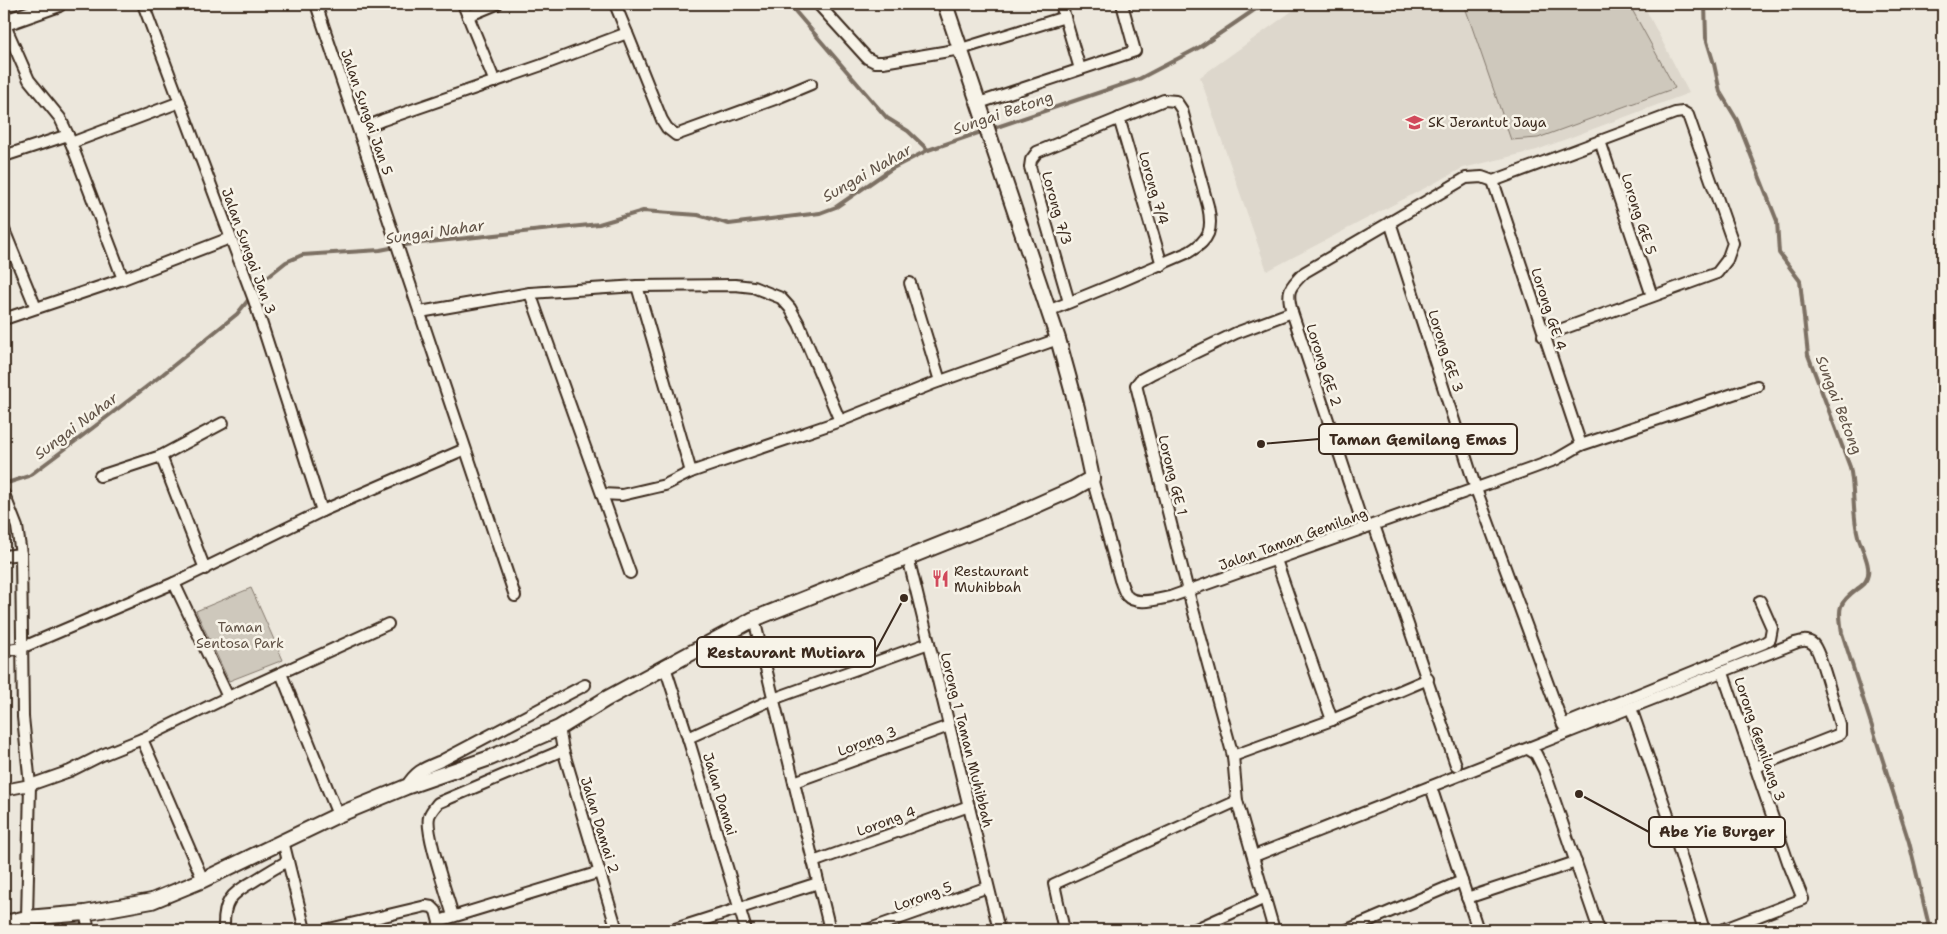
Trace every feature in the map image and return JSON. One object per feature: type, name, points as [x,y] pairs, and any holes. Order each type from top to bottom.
[{"type":"main road","points":[[4,23],[58,4]]},
{"type":"street","name":"Jalan Sungai Jan 3","points":[[143,4],[254,300],[322,511]]},
{"type":"street","name":"Jalan Sungai Jan 5","points":[[316,4],[515,596]]},
{"type":"street","points":[[463,4],[496,82]]},
{"type":"street","points":[[468,16],[497,4]]},
{"type":"street","points":[[616,4],[662,120],[667,128],[676,135],[754,108],[811,84]]},
{"type":"street","points":[[818,4],[859,50],[875,62],[961,49],[1065,17]]},
{"type":"street","points":[[4,923],[27,918],[85,913],[152,901],[203,880],[338,815],[490,758],[558,728],[606,699],[754,619],[1019,513],[1073,489],[1092,478],[1077,408],[1058,339],[945,4]]},
{"type":"street","points":[[1061,4],[1080,69]]},
{"type":"street","points":[[980,106],[1135,51],[1122,4]]},
{"type":"street","points":[[4,23],[30,80],[60,118],[70,139],[123,279]]},
{"type":"street","points":[[359,130],[627,33]]},
{"type":"street","points":[[1048,311],[1162,264],[1198,247],[1210,230],[1211,219],[1208,206],[1182,110],[1176,101],[1164,100],[1120,118]]},
{"type":"street","points":[[4,156],[70,139],[180,102]]},
{"type":"street","points":[[1390,222],[1466,178],[1482,177],[1493,181],[1675,113],[1683,112],[1688,115],[1733,243],[1727,260],[1717,272],[1543,336]]},
{"type":"street","name":"Lorong 7/4","points":[[1120,118],[1162,264]]},
{"type":"street","name":"Lorong 7/3","points":[[1069,302],[1030,167],[1031,160],[1037,152],[1120,118]]},
{"type":"street","name":"Lorong GE 5","points":[[1600,141],[1652,296]]},
{"type":"street","name":"Lorong GE 4","points":[[1493,181],[1543,336],[1581,445]]},
{"type":"street","name":"Lorong GE 2","points":[[1390,222],[1305,272],[1292,284],[1288,298],[1369,527],[1428,679],[1456,765]]},
{"type":"street","name":"Lorong GE 3","points":[[1390,222],[1476,489],[1562,725],[1764,643],[1770,639],[1772,628],[1760,601]]},
{"type":"street","points":[[4,230],[36,308]]},
{"type":"street","points":[[4,319],[123,279],[230,238]]},
{"type":"street","points":[[910,283],[940,381]]},
{"type":"street","points":[[420,312],[530,293],[637,286],[753,286],[780,298],[790,308],[799,324],[840,421]]},
{"type":"street","points":[[637,286],[691,472]]},
{"type":"street","points":[[530,293],[630,573]]},
{"type":"street","name":"Lorong GE 1","points":[[1274,930],[1237,801],[1233,756],[1188,591],[1137,391],[1138,383],[1151,374],[1236,333],[1292,312]]},
{"type":"street","points":[[602,494],[622,495],[665,485],[691,472],[840,421],[940,381],[1058,339]]},
{"type":"street","name":"Jalan Taman Gemilang","points":[[1092,478],[1120,580],[1127,596],[1134,600],[1150,601],[1170,597],[1276,560],[1557,459],[1581,445],[1757,386]]},
{"type":"street","points":[[100,476],[161,456],[223,423]]},
{"type":"street","points":[[4,651],[21,648],[174,583],[322,511],[465,449]]},
{"type":"street","points":[[161,456],[205,569]]},
{"type":"street","points":[[4,494],[17,527],[21,554],[23,718],[30,785],[27,918]]},
{"type":"street","points":[[4,556],[21,554]]},
{"type":"street","name":"Lorong 1 Taman Muhibbah","points":[[908,557],[999,930]]},
{"type":"street","points":[[1276,560],[1332,720]]},
{"type":"street","points":[[174,583],[228,697]]},
{"type":"street","points":[[754,619],[830,930]]},
{"type":"street","points":[[4,790],[30,785],[70,771],[102,754],[142,739],[228,697],[388,624]]},
{"type":"street","points":[[1254,856],[1806,640],[1814,644],[1820,657],[1840,725],[1840,734],[1756,767]]},
{"type":"street","points":[[688,738],[773,699],[929,643]]},
{"type":"street","name":"Jalan Damai","points":[[665,667],[746,930]]},
{"type":"street","points":[[281,673],[338,815]]},
{"type":"street","name":"Lorong Gemilang 3","points":[[1722,930],[1803,899],[1788,862],[1723,673]]},
{"type":"street","points":[[1233,756],[1332,720],[1428,679]]},
{"type":"street","points":[[406,788],[412,776],[423,768],[440,761],[585,685]]},
{"type":"street","points":[[1631,708],[1704,930]]},
{"type":"street","name":"Lorong 3","points":[[794,782],[949,726]]},
{"type":"street","name":"Jalan Damai 2","points":[[558,728],[617,930]]},
{"type":"street","points":[[142,739],[203,880]]},
{"type":"street","points":[[1528,749],[1536,754],[1544,770],[1599,930]]},
{"type":"street","points":[[453,916],[438,866],[429,826],[429,816],[438,803],[563,750]]},
{"type":"street","points":[[1431,787],[1478,930]]},
{"type":"street","points":[[1064,930],[1054,884],[1237,801]]},
{"type":"street","name":"Lorong 4","points":[[813,862],[969,806]]},
{"type":"street","points":[[283,842],[305,930]]},
{"type":"street","points":[[224,930],[224,916],[228,901],[234,892],[288,861]]},
{"type":"street","points":[[1467,898],[1576,862]]},
{"type":"street","points":[[326,930],[426,906],[432,906],[436,911],[440,926],[453,916],[600,872]]},
{"type":"street","points":[[1347,930],[1462,881]]},
{"type":"street","points":[[672,930],[818,883]]},
{"type":"street","name":"Lorong 5","points":[[867,930],[988,887]]},
{"type":"street","points":[[1194,930],[1265,898]]},
{"type":"street","points":[[85,913],[89,930]]},
{"type":"shaded area","name":"SK Jerantut Jaya","points":[[1302,4],[1643,4],[1689,93],[1537,150],[1463,168],[1267,271],[1200,77]]},
{"type":"green space","points":[[1464,4],[1629,4],[1675,88],[1538,138],[1511,140]]},
{"type":"green space","name":"Taman Sentosa Park","points":[[251,588],[283,660],[229,681],[196,611]]},
{"type":"waterway","name":"Sungai Betong","points":[[789,4],[887,118],[908,131],[928,150]]},
{"type":"waterway","name":"Sungai Betong","points":[[991,129],[1139,79],[1200,47],[1263,4]]},
{"type":"waterway","name":"Sungai Betong","points":[[1705,4],[1706,38],[1720,92],[1737,120],[1777,221],[1779,253],[1800,281],[1808,355],[1850,467],[1856,528],[1867,563],[1868,573],[1864,583],[1845,599],[1840,608],[1842,633],[1909,842],[1930,930]]},
{"type":"waterway","name":"Sungai Nahar","points":[[4,484],[29,476],[163,374],[237,314],[266,278],[286,262],[302,255],[380,250],[411,244],[599,224],[643,211],[698,215],[729,224],[820,213],[836,207],[891,169],[928,150],[984,131]]},
{"type":"place","name":"SK Jerantut Jaya","points":[[1414,122]]},
{"type":"place","name":"Taman Gemilang Emas","points":[[1261,444]]},
{"type":"place","name":"Restaurant Muhibbah","points":[[940,579]]},
{"type":"place","name":"Restaurant Mutiara","points":[[904,598]]},
{"type":"place","name":"Abe Yie Burger","points":[[1579,794]]}]
